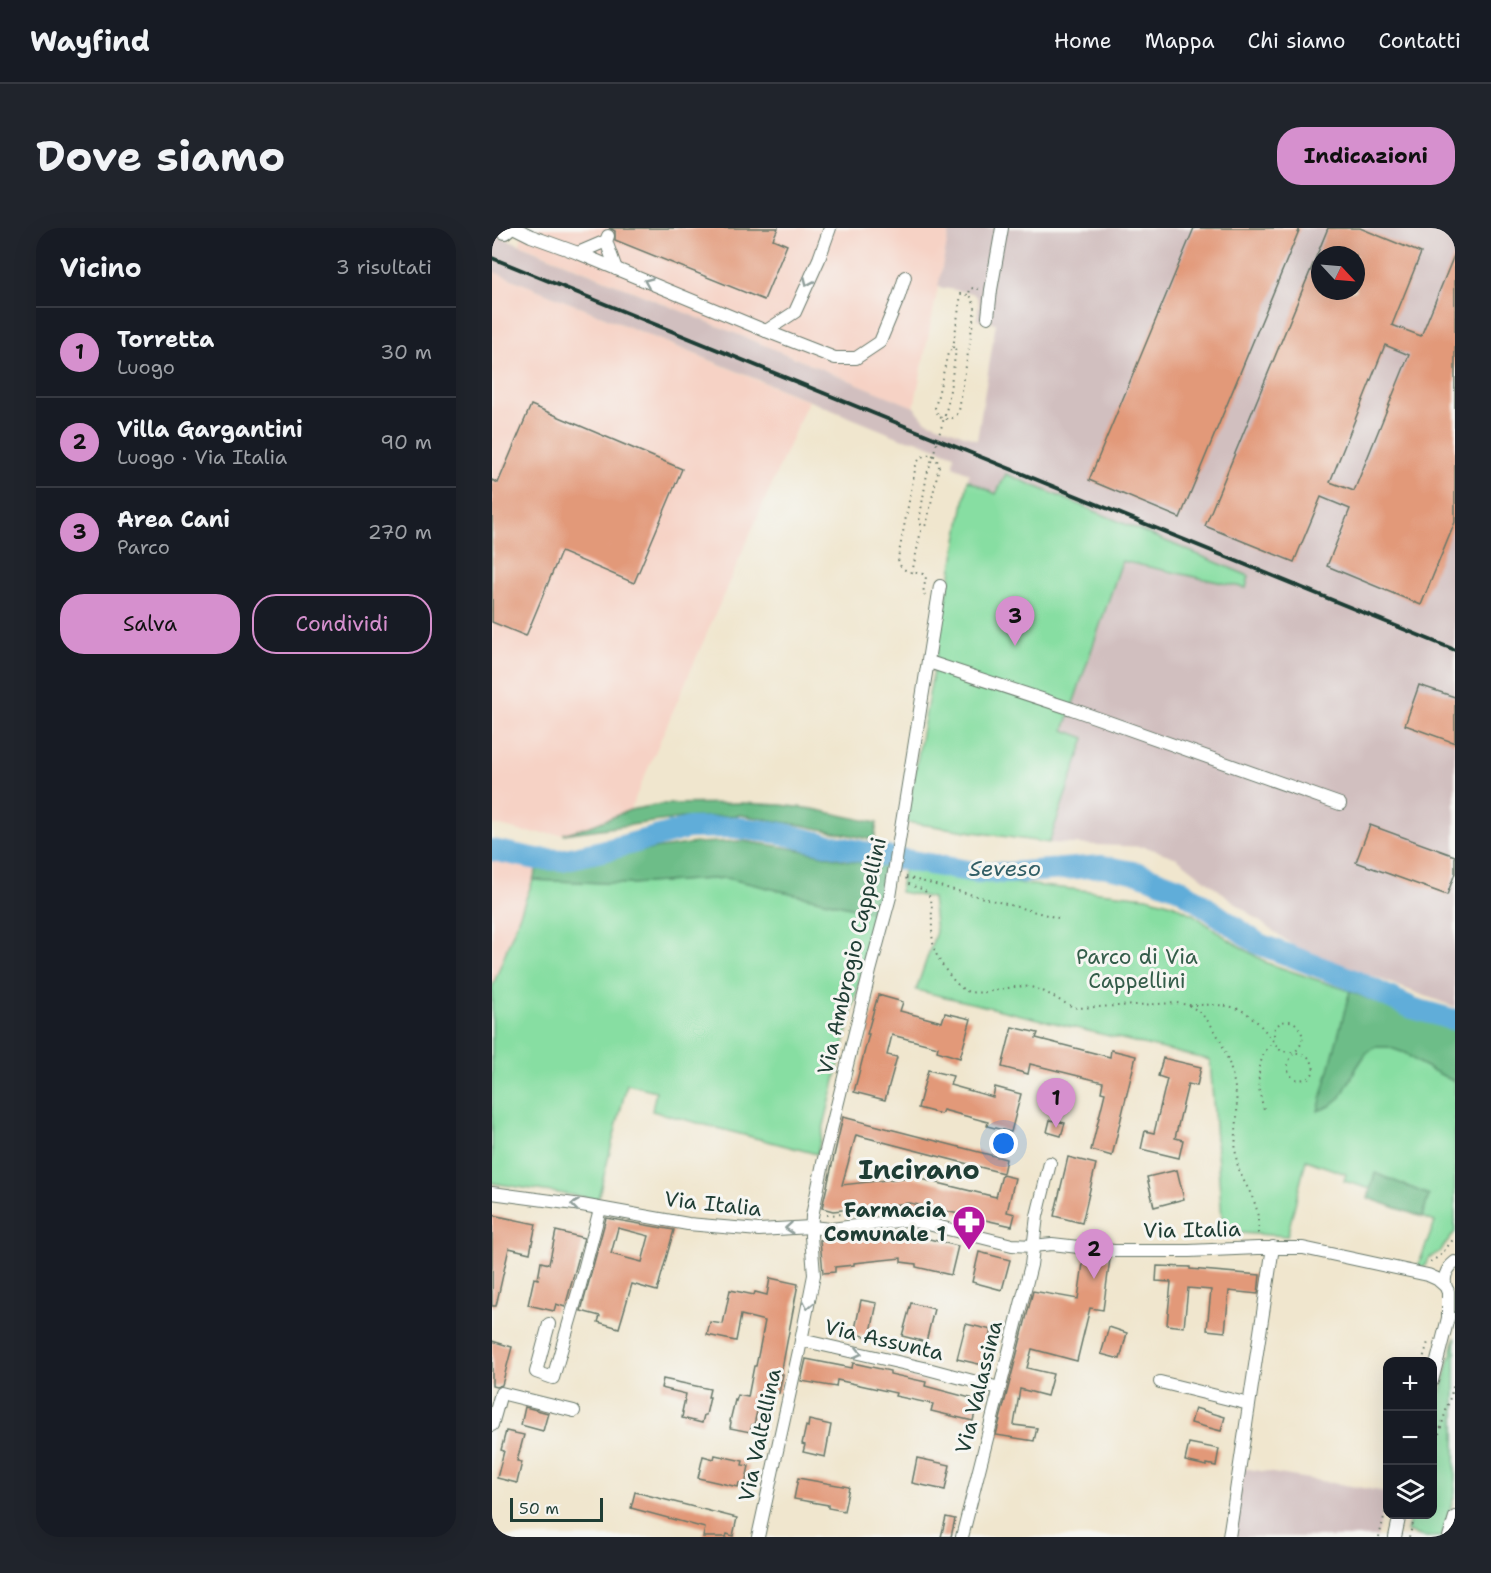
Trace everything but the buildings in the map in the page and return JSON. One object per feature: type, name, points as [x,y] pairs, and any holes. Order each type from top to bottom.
[{"type":"street","points":[[492,228],[505,233],[513,228],[835,358],[856,358],[880,342],[899,296],[904,277]]},
{"type":"street","points":[[766,331],[795,312],[830,228]]},
{"type":"street","points":[[988,316],[1002,228]]},
{"type":"street","points":[[578,253],[607,239],[616,269]]},
{"type":"street","name":"Via Ambrogio Cappellini","points":[[811,1227],[823,1163],[868,982],[890,897],[901,868],[899,844],[940,592]]},
{"type":"street","points":[[929,662],[1072,709],[1340,804]]},
{"type":"street","name":"Via Valassina","points":[[962,1537],[1031,1265],[1037,1216],[1050,1163]]},
{"type":"street","name":"Via Italia","points":[[492,1193],[688,1224],[759,1230],[811,1227],[831,1229],[905,1220],[1012,1245],[1053,1244],[1114,1251],[1303,1248],[1428,1275],[1437,1279],[1449,1292]]},
{"type":"street","points":[[549,1324],[536,1372],[553,1378],[600,1209]]},
{"type":"street","name":"Via Assunta","points":[[811,1227],[814,1275],[801,1340],[999,1388]]},
{"type":"street","points":[[1229,1537],[1273,1247]]},
{"type":"street","points":[[1428,1275],[1438,1273],[1453,1264]]},
{"type":"street","points":[[1437,1363],[1448,1318],[1449,1292],[1446,1272],[1453,1264]]},
{"type":"street","points":[[1445,1333],[1455,1318]]},
{"type":"street","name":"Via Valtellina","points":[[758,1537],[801,1340]]},
{"type":"street","points":[[1160,1382],[1249,1404]]},
{"type":"street","points":[[492,1425],[501,1393],[574,1411]]},
{"type":"street","points":[[1449,1537],[1455,1517]]},
{"type":"street","points":[[1395,1537],[1399,1519]]},
{"type":"path","points":[[969,295],[961,294],[953,348],[948,353],[935,408],[939,417],[944,420],[954,417],[959,411],[975,308],[969,295],[970,288],[991,290]]},
{"type":"path","points":[[912,573],[922,526],[919,522],[927,474],[948,403],[956,354],[953,348]]},
{"type":"path","points":[[922,526],[925,526],[927,522],[939,466],[936,457],[928,454],[918,460],[916,465],[898,564],[901,568],[912,573],[923,574],[926,577],[923,593],[925,596],[940,592]]},
{"type":"path","points":[[901,868],[909,884],[927,892],[931,900],[935,950],[956,985],[962,990],[985,992],[1027,987],[1037,989],[1077,1008],[1177,1003],[1233,1007],[1251,1016],[1273,1041],[1281,1051],[1294,1053],[1304,1055],[1312,1061],[1314,1067],[1311,1075],[1307,1079],[1298,1080],[1288,1071],[1289,1061],[1294,1053],[1302,1044],[1303,1036],[1298,1025],[1290,1021],[1281,1022],[1275,1027],[1273,1041],[1265,1051],[1258,1078],[1264,1109]]},
{"type":"path","points":[[906,878],[1058,918]]},
{"type":"path","points":[[1189,1005],[1200,1013],[1220,1039],[1230,1066],[1237,1103],[1234,1145],[1241,1177],[1256,1205],[1257,1248]]},
{"type":"path","points":[[1437,1440],[1455,1381]]},
{"type":"path","points":[[1379,1537],[1384,1519]]},
{"type":"path","points":[[1409,1537],[1415,1519]]},
{"type":"shaded area","points":[[523,228],[950,228],[914,407],[520,244]]},
{"type":"shaded area","points":[[950,228],[1455,228],[1455,1007],[1298,949],[1177,858],[1146,847],[1049,843],[1085,738],[1064,731],[1122,561],[1246,588],[1006,474],[997,494],[968,480],[969,473],[953,466],[954,455],[916,440],[903,439],[492,271],[492,233],[914,407],[925,420],[977,440],[996,323],[977,320],[979,303],[977,297],[972,293],[938,287]]},
{"type":"shaded area","points":[[492,271],[808,401],[630,810],[563,834],[524,832],[492,824]]},
{"type":"shaded area","points":[[492,860],[538,866],[492,988]]},
{"type":"shaded area","points":[[1243,1468],[1383,1491],[1383,1510],[1377,1537],[1233,1537]]},
{"type":"green space","points":[[1006,474],[1249,576],[1246,588],[1122,561],[1064,730],[1085,738],[1049,843],[906,822],[968,480],[996,494]]},
{"type":"green space","points":[[742,803],[813,809],[877,823],[874,840],[741,815],[683,818],[563,834],[630,810],[661,804]]},
{"type":"green space","points":[[743,841],[887,867],[876,913],[726,878],[630,884],[533,880],[538,866],[565,865],[696,843]]},
{"type":"green space","name":"Parco di Via Cappellini","points":[[903,869],[1147,897],[1172,904],[1194,915],[1267,963],[1350,991],[1319,1110],[1330,1106],[1351,1079],[1367,1052],[1375,1047],[1388,1047],[1405,1053],[1455,1082],[1455,1232],[1440,1251],[1428,1259],[1424,1267],[1418,1266],[1435,1222],[1422,1217],[1429,1195],[1375,1174],[1371,1189],[1344,1181],[1346,1174],[1306,1160],[1287,1236],[1223,1232],[1210,1060],[916,990],[936,932],[932,898],[900,892]]},
{"type":"green space","points":[[726,878],[876,913],[817,1154],[652,1111],[656,1091],[627,1084],[598,1199],[492,1183],[492,988],[533,880],[630,884]]},
{"type":"green space","points":[[1350,991],[1401,1012],[1455,1028],[1455,1082],[1405,1053],[1388,1047],[1375,1047],[1367,1052],[1341,1097],[1330,1106],[1318,1111]]},
{"type":"green space","points":[[1375,1173],[1429,1195],[1422,1217],[1368,1198]]},
{"type":"green space","points":[[1455,1337],[1455,1493],[1442,1537],[1424,1537],[1407,1532],[1410,1519],[1437,1519],[1437,1410]]},
{"type":"waterway","name":"Seveso","points":[[492,850],[537,859],[562,860],[688,828],[731,827],[780,833],[883,856],[974,872],[1009,873],[1102,866],[1138,873],[1180,889],[1259,944],[1351,979],[1412,1008],[1455,1020]]},
{"type":"railway","points":[[492,258],[1455,650]]},
{"type":"place","name":"Area Cani","points":[[1015,646]]},
{"type":"place","name":"Torretta","points":[[1056,1128]]},
{"type":"place","name":"Farmacia Comunale 1","points":[[969,1251]]},
{"type":"place","name":"Villa Gargantini","points":[[1094,1279]]},
{"type":"district","name":"Incirano","points":[[919,1170]]}]
